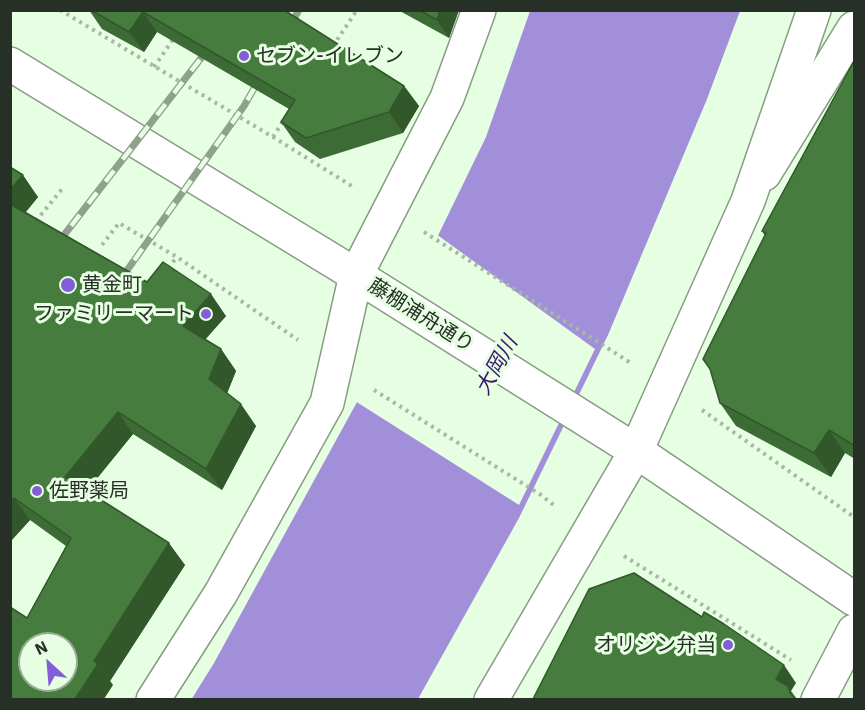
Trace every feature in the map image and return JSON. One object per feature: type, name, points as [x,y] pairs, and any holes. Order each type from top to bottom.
[{"type":"street","points":[[153,699],[221,593],[327,403],[356,275],[447,98],[479,10]]},
{"type":"street","points":[[491,699],[636,451],[747,201],[814,10]]},
{"type":"street","points":[[747,201],[855,28]]},
{"type":"street","name":"藤棚浦舟通り","points":[[10,64],[356,275],[636,451],[855,599]]},
{"type":"street","points":[[823,691],[855,631]]},
{"type":"path","points":[[60,10],[390,209],[665,385],[855,517]]},
{"type":"path","points":[[331,49],[357,10]]},
{"type":"path","points":[[154,67],[180,29]]},
{"type":"path","points":[[273,137],[286,117]]},
{"type":"path","points":[[33,225],[62,189]]},
{"type":"path","points":[[102,245],[119,223],[177,257],[336,366],[541,495],[589,532],[823,691]]},
{"type":"path","points":[[163,276],[177,257]]},
{"type":"water","name":"大岡川","points":[[530,11],[740,11],[707,99],[608,335],[519,518],[418,699],[191,700],[214,663],[357,402],[486,137]]},
{"type":"pier","points":[[436,234],[595,349],[519,505],[355,401]]},
{"type":"building","points":[[91,10],[284,10],[404,86],[389,112],[306,138],[281,122],[295,100],[143,12],[129,32]]},
{"type":"building","points":[[419,10],[440,10],[437,20]]},
{"type":"building","points":[[855,59],[855,446],[829,430],[814,453],[720,403],[710,369],[703,359],[766,233],[762,231]]},
{"type":"building","points":[[10,167],[23,175],[10,190]]},
{"type":"building","points":[[10,204],[147,282],[163,262],[211,294],[183,326],[221,349],[209,379],[241,404],[206,469],[118,412],[65,477],[169,543],[94,661],[98,664],[75,699],[10,699],[10,607],[27,618],[71,538],[14,498],[10,503]]},
{"type":"building","points":[[634,573],[702,617],[704,612],[724,624],[784,665],[776,679],[788,686],[790,693],[796,699],[533,699],[589,589]]},
{"type":"railway","points":[[287,31],[299,10]]},
{"type":"railway","points":[[54,248],[212,44]]},
{"type":"railway","points":[[118,283],[244,106],[263,73]]},
{"type":"place","name":"セブン-イレブン","points":[[244,56]]},
{"type":"place","name":"黄金町","points":[[68,285]]},
{"type":"place","name":"ファミリーマート","points":[[206,314]]},
{"type":"place","name":"佐野薬局","points":[[37,491]]},
{"type":"place","name":"オリジン弁当","points":[[728,645]]}]
